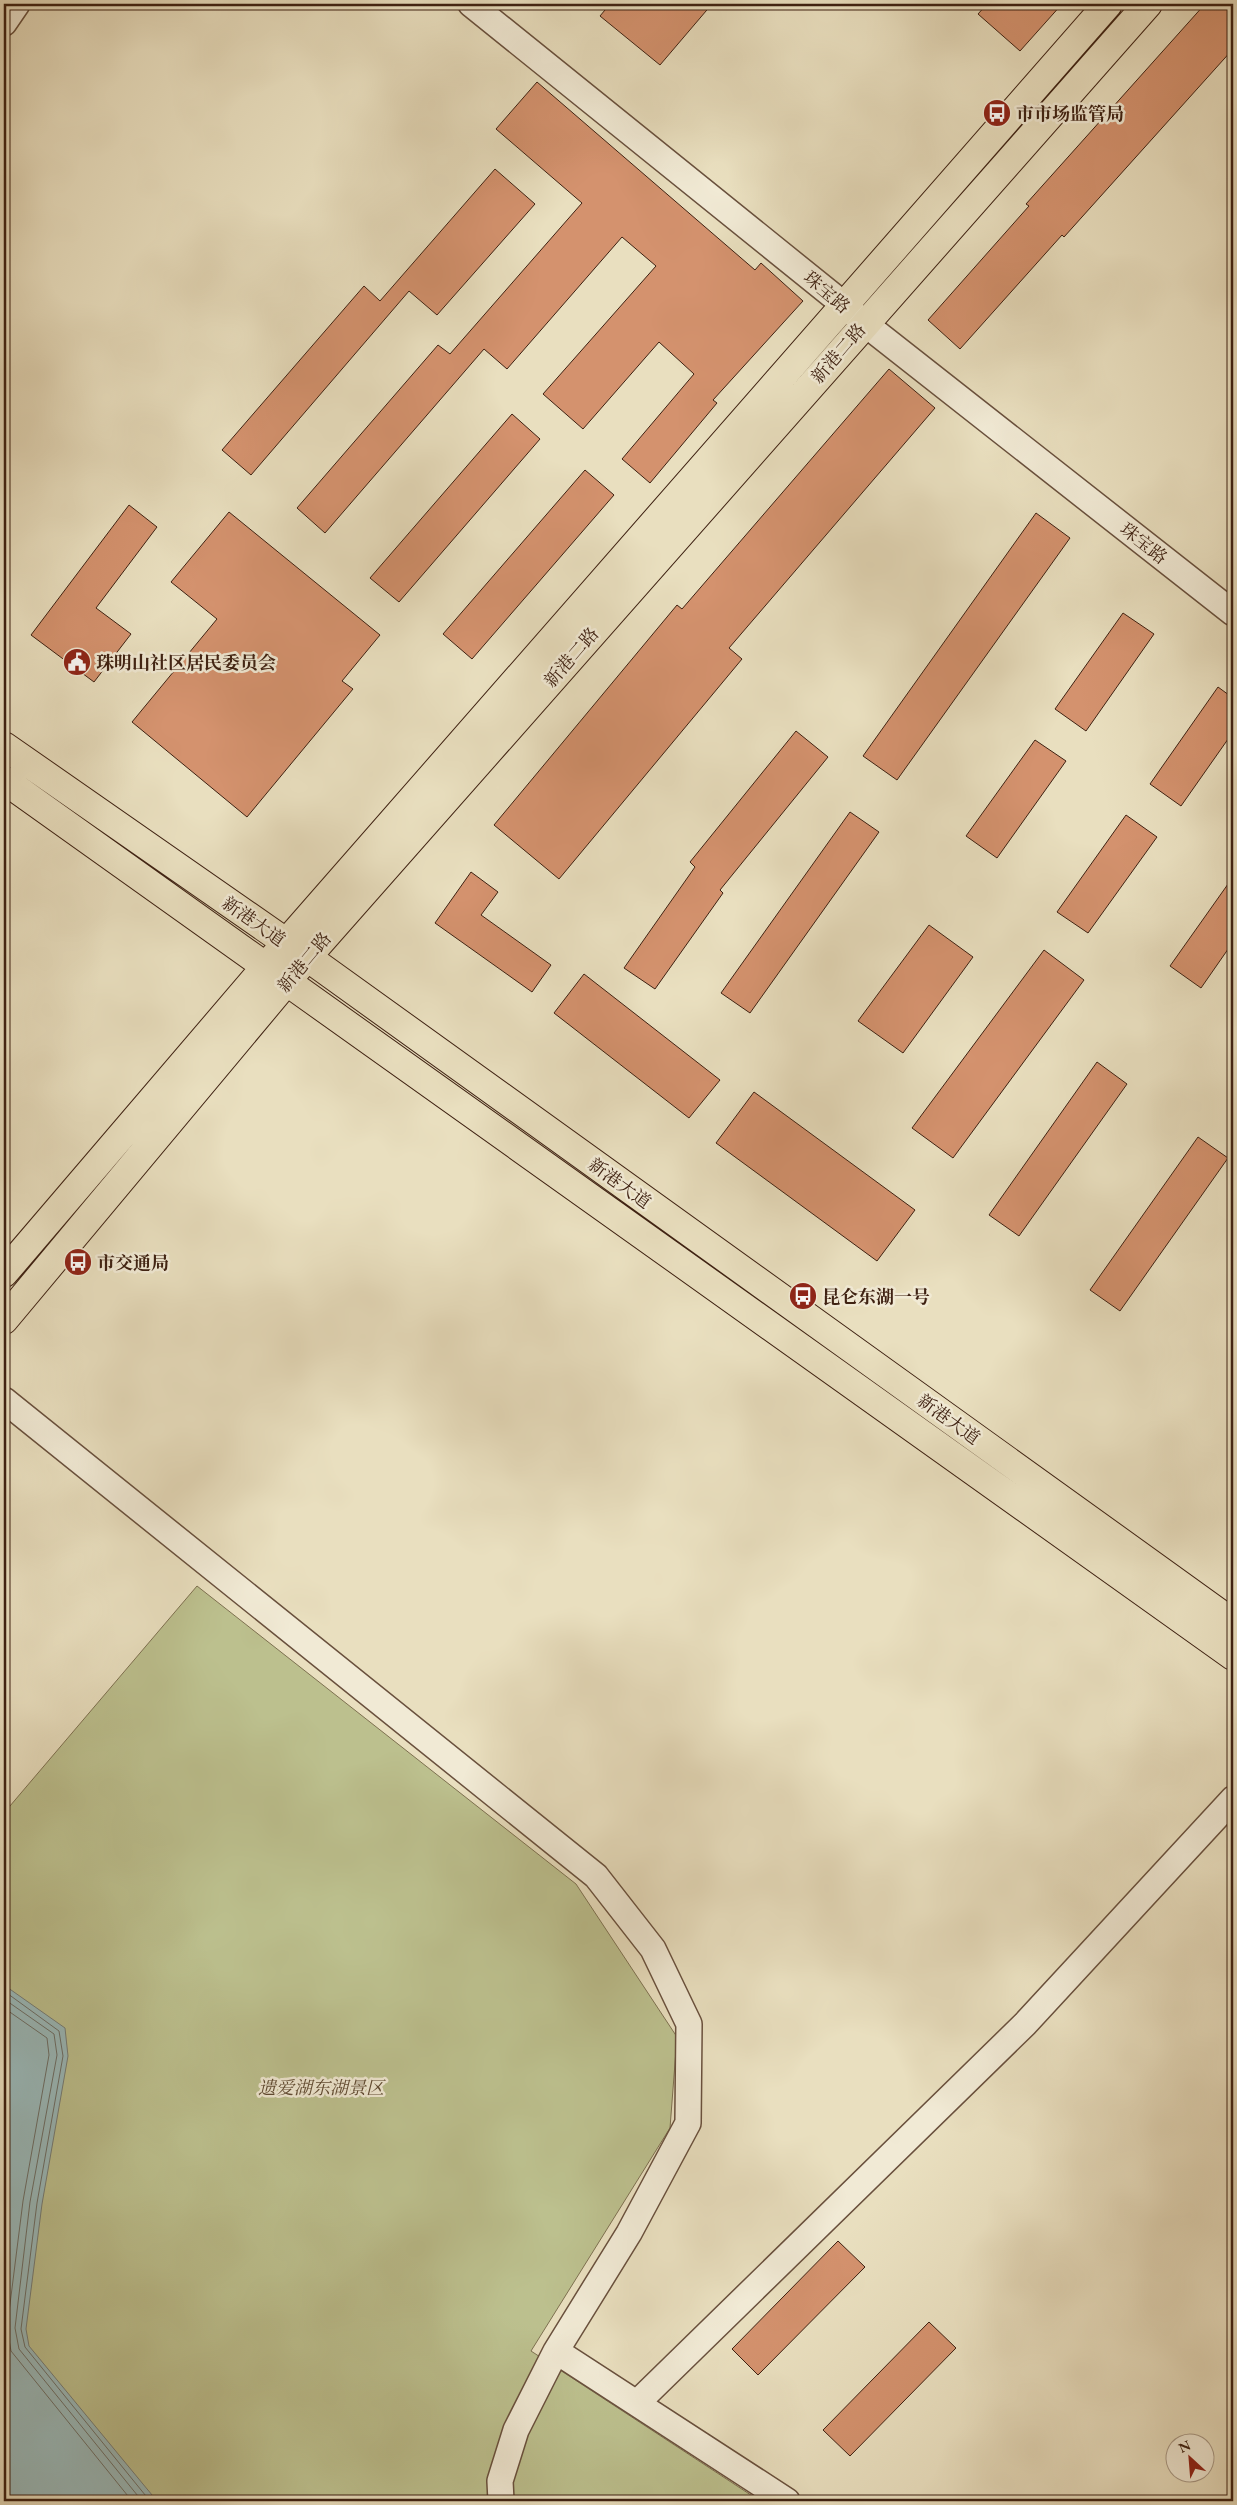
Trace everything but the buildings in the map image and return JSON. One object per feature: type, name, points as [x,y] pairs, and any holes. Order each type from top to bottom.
[{"type":"main road","name":"新港二路","points":[[4,1320],[296,950],[843,304],[1108,4]]},
{"type":"main road","name":"新港二路","points":[[296,950],[864,323],[1148,4]]},
{"type":"main road","name":"新港大道","points":[[4,746],[296,950],[1233,1623]]},
{"type":"main road","name":"新港大道","points":[[4,780],[1233,1656]]},
{"type":"main road","name":"新港二路","points":[[4,1273],[276,975]]},
{"type":"street","points":[[4,23],[18,4]]},
{"type":"street","name":"珠宝路","points":[[471,4],[843,304],[864,323],[1233,613]]},
{"type":"street","points":[[4,1400],[596,1876],[653,1949],[689,2024],[688,2123],[629,2233],[556,2351],[516,2430],[500,2481],[501,2501]]},
{"type":"street","points":[[636,2403],[1025,2024],[1233,1799]]},
{"type":"street","points":[[556,2351],[787,2501]]},
{"type":"green space","name":"遗爱湖东湖景区","points":[[197,1586],[576,1884],[677,2037],[670,2128],[531,2351],[760,2501],[4,2501],[4,1813]]},
{"type":"water","points":[[4,1985],[65,2028],[68,2056],[42,2204],[26,2329],[29,2346],[157,2501],[4,2501]]},
{"type":"place","name":"市市场监管局","points":[[997,113]]},
{"type":"place","name":"珠明山社区居民委员会","points":[[77,662]]},
{"type":"place","name":"市交通局","points":[[78,1262]]},
{"type":"place","name":"昆仑东湖一号","points":[[803,1296]]}]
